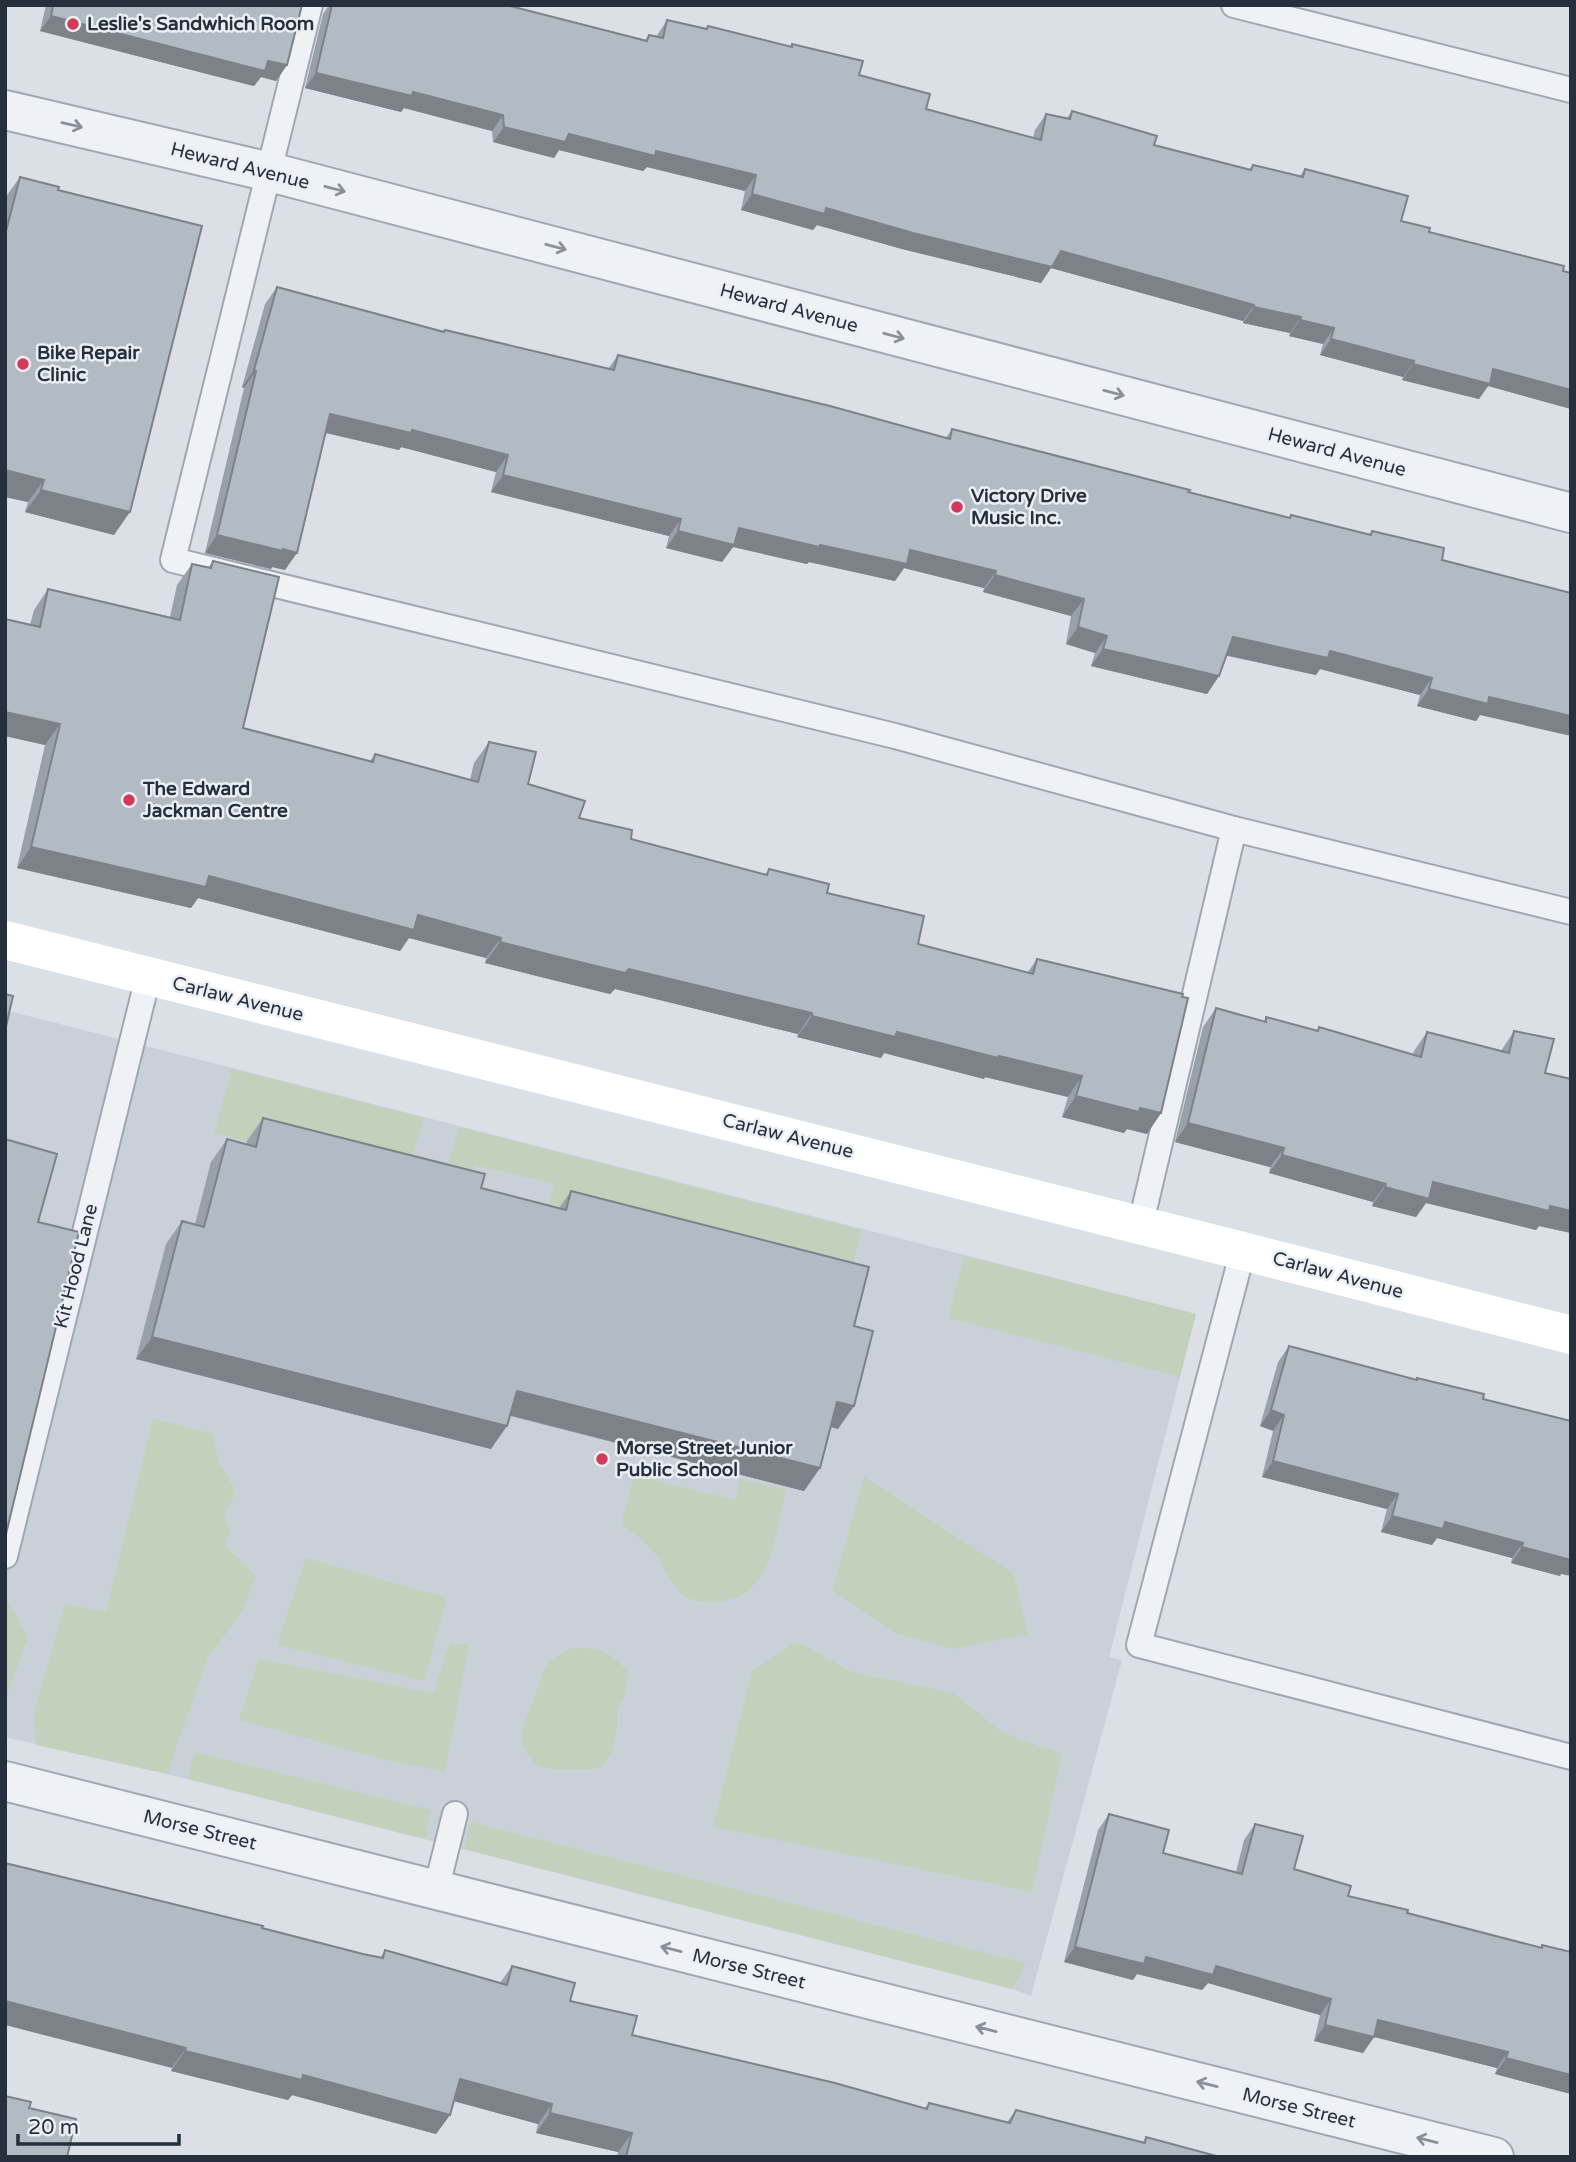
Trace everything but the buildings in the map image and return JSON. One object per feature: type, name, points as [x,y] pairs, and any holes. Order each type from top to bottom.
[{"type":"main road","name":"Carlaw Avenue","points":[[5,940],[969,1181],[1140,1227],[1243,1250],[1571,1335]]},
{"type":"street","name":"Heward Avenue","points":[[5,110],[270,172],[1571,513]]},
{"type":"street","name":"Morse Street","points":[[5,1781],[1494,2157]]},
{"type":"lane","points":[[310,5],[173,559],[895,736],[1234,828],[1571,912]]},
{"type":"lane","points":[[1234,5],[1571,90]]},
{"type":"lane","points":[[1140,1227],[1234,828]]},
{"type":"lane","name":"Kit Hood Lane","points":[[5,1556],[148,977]]},
{"type":"lane","points":[[1243,1250],[1139,1645],[1571,1757]]},
{"type":"lane","points":[[436,1890],[455,1814]]},
{"type":"shaded area","name":"Morse Street Junior Public School","points":[[5,1010],[1196,1314],[1109,1657],[1122,1660],[1031,1996],[188,1779],[5,1737]]},
{"type":"green space","points":[[232,1069],[424,1118],[404,1181],[214,1133]]},
{"type":"green space","points":[[459,1127],[862,1230],[846,1288],[548,1206],[554,1184],[475,1165],[463,1196],[440,1190]]},
{"type":"green space","points":[[964,1256],[1196,1314],[1180,1377],[948,1318]]},
{"type":"green space","points":[[153,1418],[213,1434],[218,1460],[233,1486],[234,1496],[224,1516],[230,1531],[225,1546],[256,1576],[242,1612],[209,1656],[168,1774],[36,1745],[34,1712],[65,1604],[106,1612]]},
{"type":"green space","points":[[634,1475],[735,1500],[740,1479],[786,1490],[774,1544],[760,1577],[749,1589],[735,1598],[716,1602],[693,1600],[681,1593],[652,1550],[621,1525]]},
{"type":"green space","points":[[864,1477],[1014,1574],[1028,1634],[954,1649],[897,1634],[832,1591]]},
{"type":"green space","points":[[306,1558],[447,1598],[424,1681],[277,1645]]},
{"type":"green space","points":[[8,1600],[28,1638],[5,1700],[5,1609]]},
{"type":"green space","points":[[797,1642],[852,1672],[953,1693],[1003,1733],[1062,1754],[1032,1892],[713,1827],[752,1671]]},
{"type":"green space","points":[[450,1643],[469,1645],[445,1772],[385,1760],[239,1720],[259,1659],[433,1693]]},
{"type":"green space","points":[[572,1648],[604,1652],[616,1659],[628,1672],[625,1697],[617,1711],[617,1728],[612,1751],[602,1767],[570,1770],[544,1767],[532,1760],[523,1745],[524,1724],[545,1669],[553,1659]]},
{"type":"green space","points":[[194,1752],[431,1810],[425,1839],[188,1779]]},
{"type":"green space","points":[[471,1822],[1026,1963],[1012,1989],[464,1849]]},
{"type":"place","name":"Leslie's Sandwhich Room","points":[[73,24]]},
{"type":"place","name":"Bike Repair Clinic","points":[[23,364]]},
{"type":"place","name":"Victory Drive Music Inc.","points":[[957,507]]},
{"type":"place","name":"The Edward Jackman Centre","points":[[129,800]]},
{"type":"place","name":"Morse Street Junior Public School","points":[[602,1459]]}]
